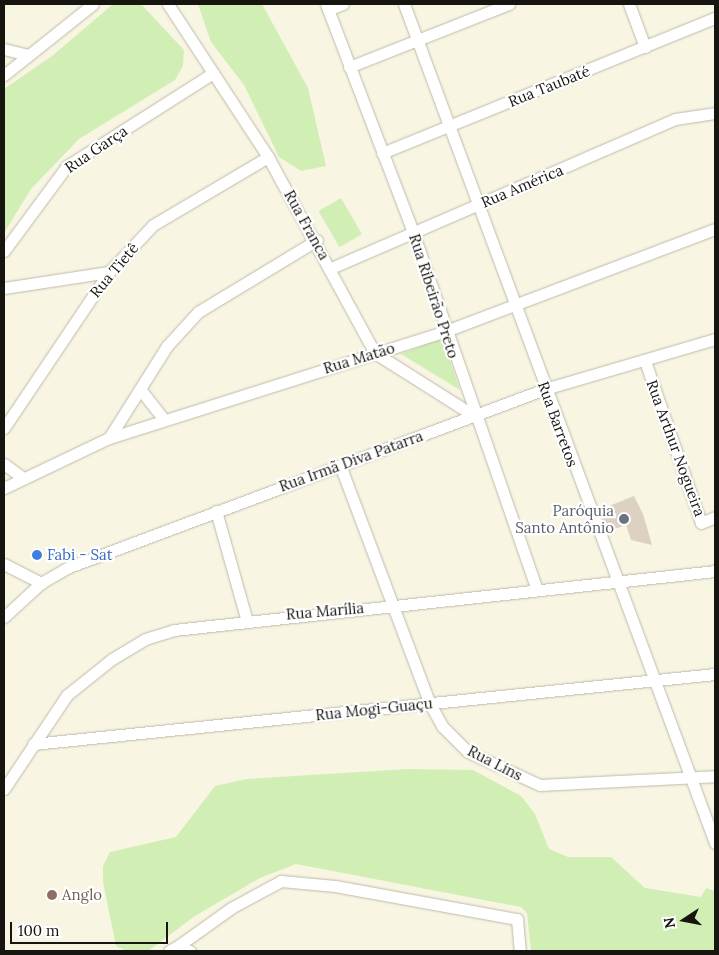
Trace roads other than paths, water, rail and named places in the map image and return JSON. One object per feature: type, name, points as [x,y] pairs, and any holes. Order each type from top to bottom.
[{"type":"street","points":[[4,76],[94,4]]},
{"type":"street","name":"Rua Franca","points":[[168,4],[268,157],[317,240],[375,353]]},
{"type":"street","points":[[327,7],[343,4]]},
{"type":"street","name":"Rua Barretos","points":[[404,4],[447,127],[478,204],[513,303],[617,583],[656,680],[715,843]]},
{"type":"street","points":[[349,67],[509,4]]},
{"type":"street","points":[[629,4],[645,47]]},
{"type":"street","name":"Rua Ribeirão Preto","points":[[327,7],[413,232],[473,415],[537,590]]},
{"type":"street","name":"Rua Taubaté","points":[[382,152],[715,18]]},
{"type":"street","points":[[4,49],[28,55]]},
{"type":"street","name":"Rua Garça","points":[[4,251],[67,166],[214,73]]},
{"type":"street","name":"Rua América","points":[[331,268],[675,119],[715,113]]},
{"type":"street","name":"Rua Tietê","points":[[4,428],[109,272],[153,225],[268,157]]},
{"type":"street","name":"Rua Matão","points":[[4,488],[110,438],[446,331],[513,303],[715,229]]},
{"type":"street","points":[[110,438],[167,346],[198,312],[317,240]]},
{"type":"street","points":[[4,288],[109,272]]},
{"type":"street","name":"Rua Irmã Diva Patarra","points":[[4,617],[42,583],[70,567],[545,389],[715,339]]},
{"type":"street","points":[[375,353],[473,415]]},
{"type":"street","name":"Rua Arthur Nogueira","points":[[645,361],[701,523],[715,517]]},
{"type":"street","points":[[140,389],[164,420]]},
{"type":"street","points":[[4,464],[22,478]]},
{"type":"street","name":"Rua Lins","points":[[340,465],[395,604],[430,704],[443,727],[468,752],[540,785],[691,779],[715,776]]},
{"type":"street","points":[[216,511],[246,618]]},
{"type":"street","points":[[4,564],[42,583]]},
{"type":"street","name":"Rua Marília","points":[[4,789],[67,695],[112,659],[174,630],[246,618],[617,583],[715,571]]},
{"type":"street","name":"Rua Mogi-Guaçu","points":[[33,744],[715,674]]},
{"type":"street","points":[[173,949],[231,908],[281,881],[335,886],[517,919],[520,951]]},
{"type":"street","points":[[173,949],[190,951]]},
{"type":"place","name":"Paróquia Santo Antônio","points":[[624,519]]},
{"type":"place","name":"Fabi - Sat","points":[[37,555]]},
{"type":"place","name":"Anglo","points":[[52,895]]}]
